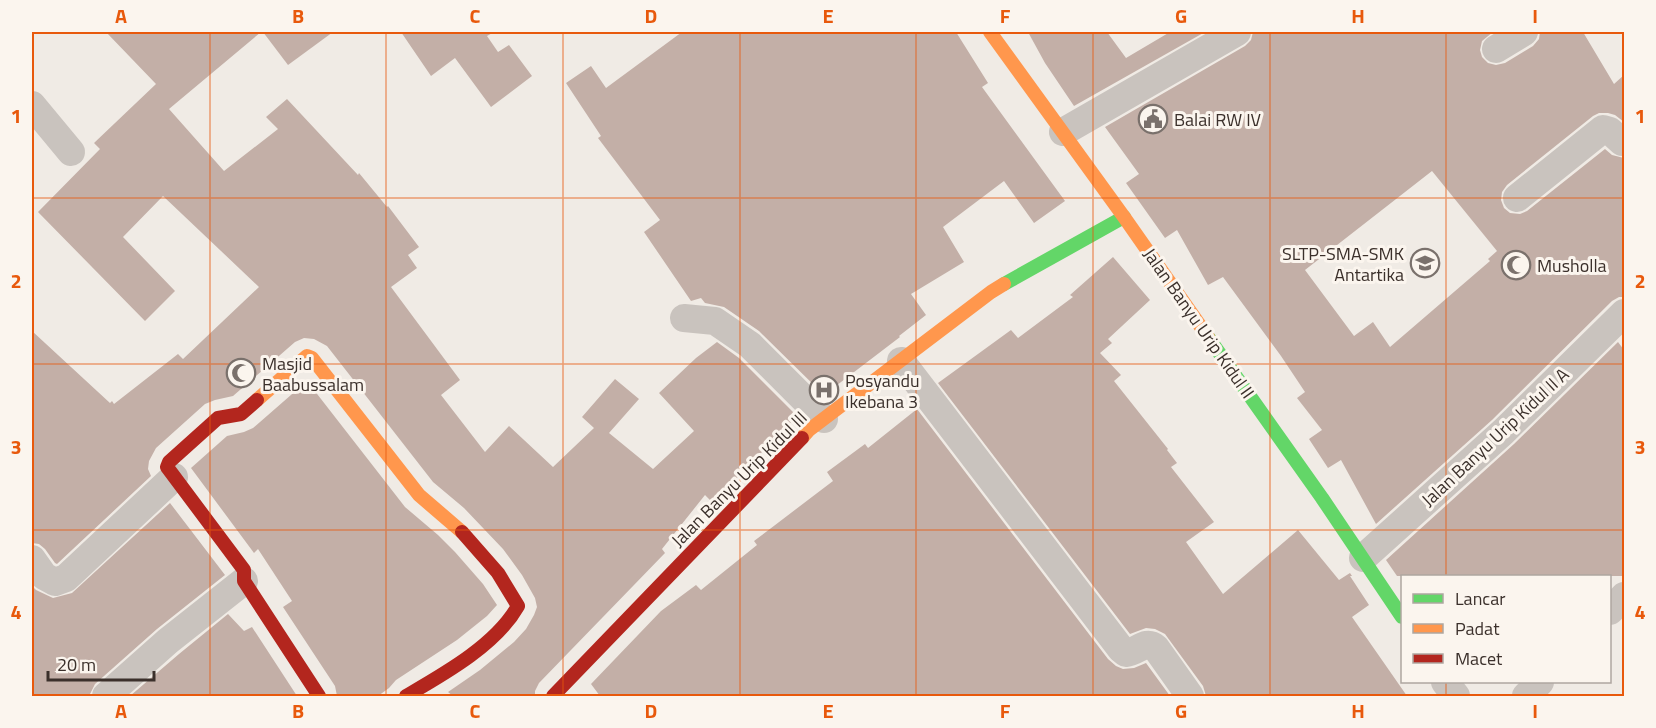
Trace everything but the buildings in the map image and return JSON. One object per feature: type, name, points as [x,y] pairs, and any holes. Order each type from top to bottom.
[{"type":"street","name":"Jalan Banyu Urip Kidul II","points":[[990,32],[1124,217],[1401,615]]},
{"type":"street","points":[[1063,132],[1237,32]]},
{"type":"street","points":[[1496,49],[1524,32]]},
{"type":"street","points":[[32,105],[71,152]]},
{"type":"street","points":[[1517,198],[1604,129],[1624,142]]},
{"type":"street","name":"Jalan Banyu Urip Kidul III","points":[[553,696],[809,430],[991,292],[1124,217]]},
{"type":"street","name":"Jalan Banyu Urip Kidul II A","points":[[1363,558],[1503,432],[1624,313]]},
{"type":"street","points":[[684,318],[716,321],[750,345],[824,419]]},
{"type":"street","points":[[319,696],[244,581],[244,570],[167,467],[169,462],[218,418],[242,414],[307,356],[312,358],[421,497],[451,521],[481,554],[514,595],[518,606],[516,613],[487,642],[406,696]]},
{"type":"street","points":[[901,361],[1121,650],[1126,653],[1133,652],[1146,644],[1152,644],[1190,696]]},
{"type":"street","points":[[32,559],[44,576],[55,582],[66,578],[174,477]]},
{"type":"street","points":[[106,696],[168,641],[244,581]]},
{"type":"street","points":[[1611,610],[1624,596]]},
{"type":"street","points":[[1526,696],[1538,683]]},
{"type":"traffic: fast","points":[[1004,284],[1124,217]]},
{"type":"traffic: fast","points":[[1208,337],[1322,498],[1401,616]]},
{"type":"traffic: slow","points":[[990,32],[1208,337]]},
{"type":"traffic: slow","points":[[802,438],[809,430],[1004,284]]},
{"type":"traffic: slow","points":[[257,400],[307,356],[312,358],[419,495],[462,532]]},
{"type":"traffic: jam","points":[[257,400],[241,414],[218,418],[169,462],[167,467],[244,570],[244,581],[319,696]]},
{"type":"traffic: jam","points":[[553,696],[802,438]]},
{"type":"traffic: jam","points":[[406,696],[483,646],[497,633],[518,606],[498,573],[462,532]]},
{"type":"place","name":"Balai RW IV","points":[[1153,119]]},
{"type":"place","name":"SLTP-SMA-SMK Antartika","points":[[1425,263]]},
{"type":"place","name":"Musholla","points":[[1516,265]]},
{"type":"place","name":"Masjid Baabussalam","points":[[241,373]]},
{"type":"place","name":"Posyandu Ikebana 3","points":[[824,390]]}]
